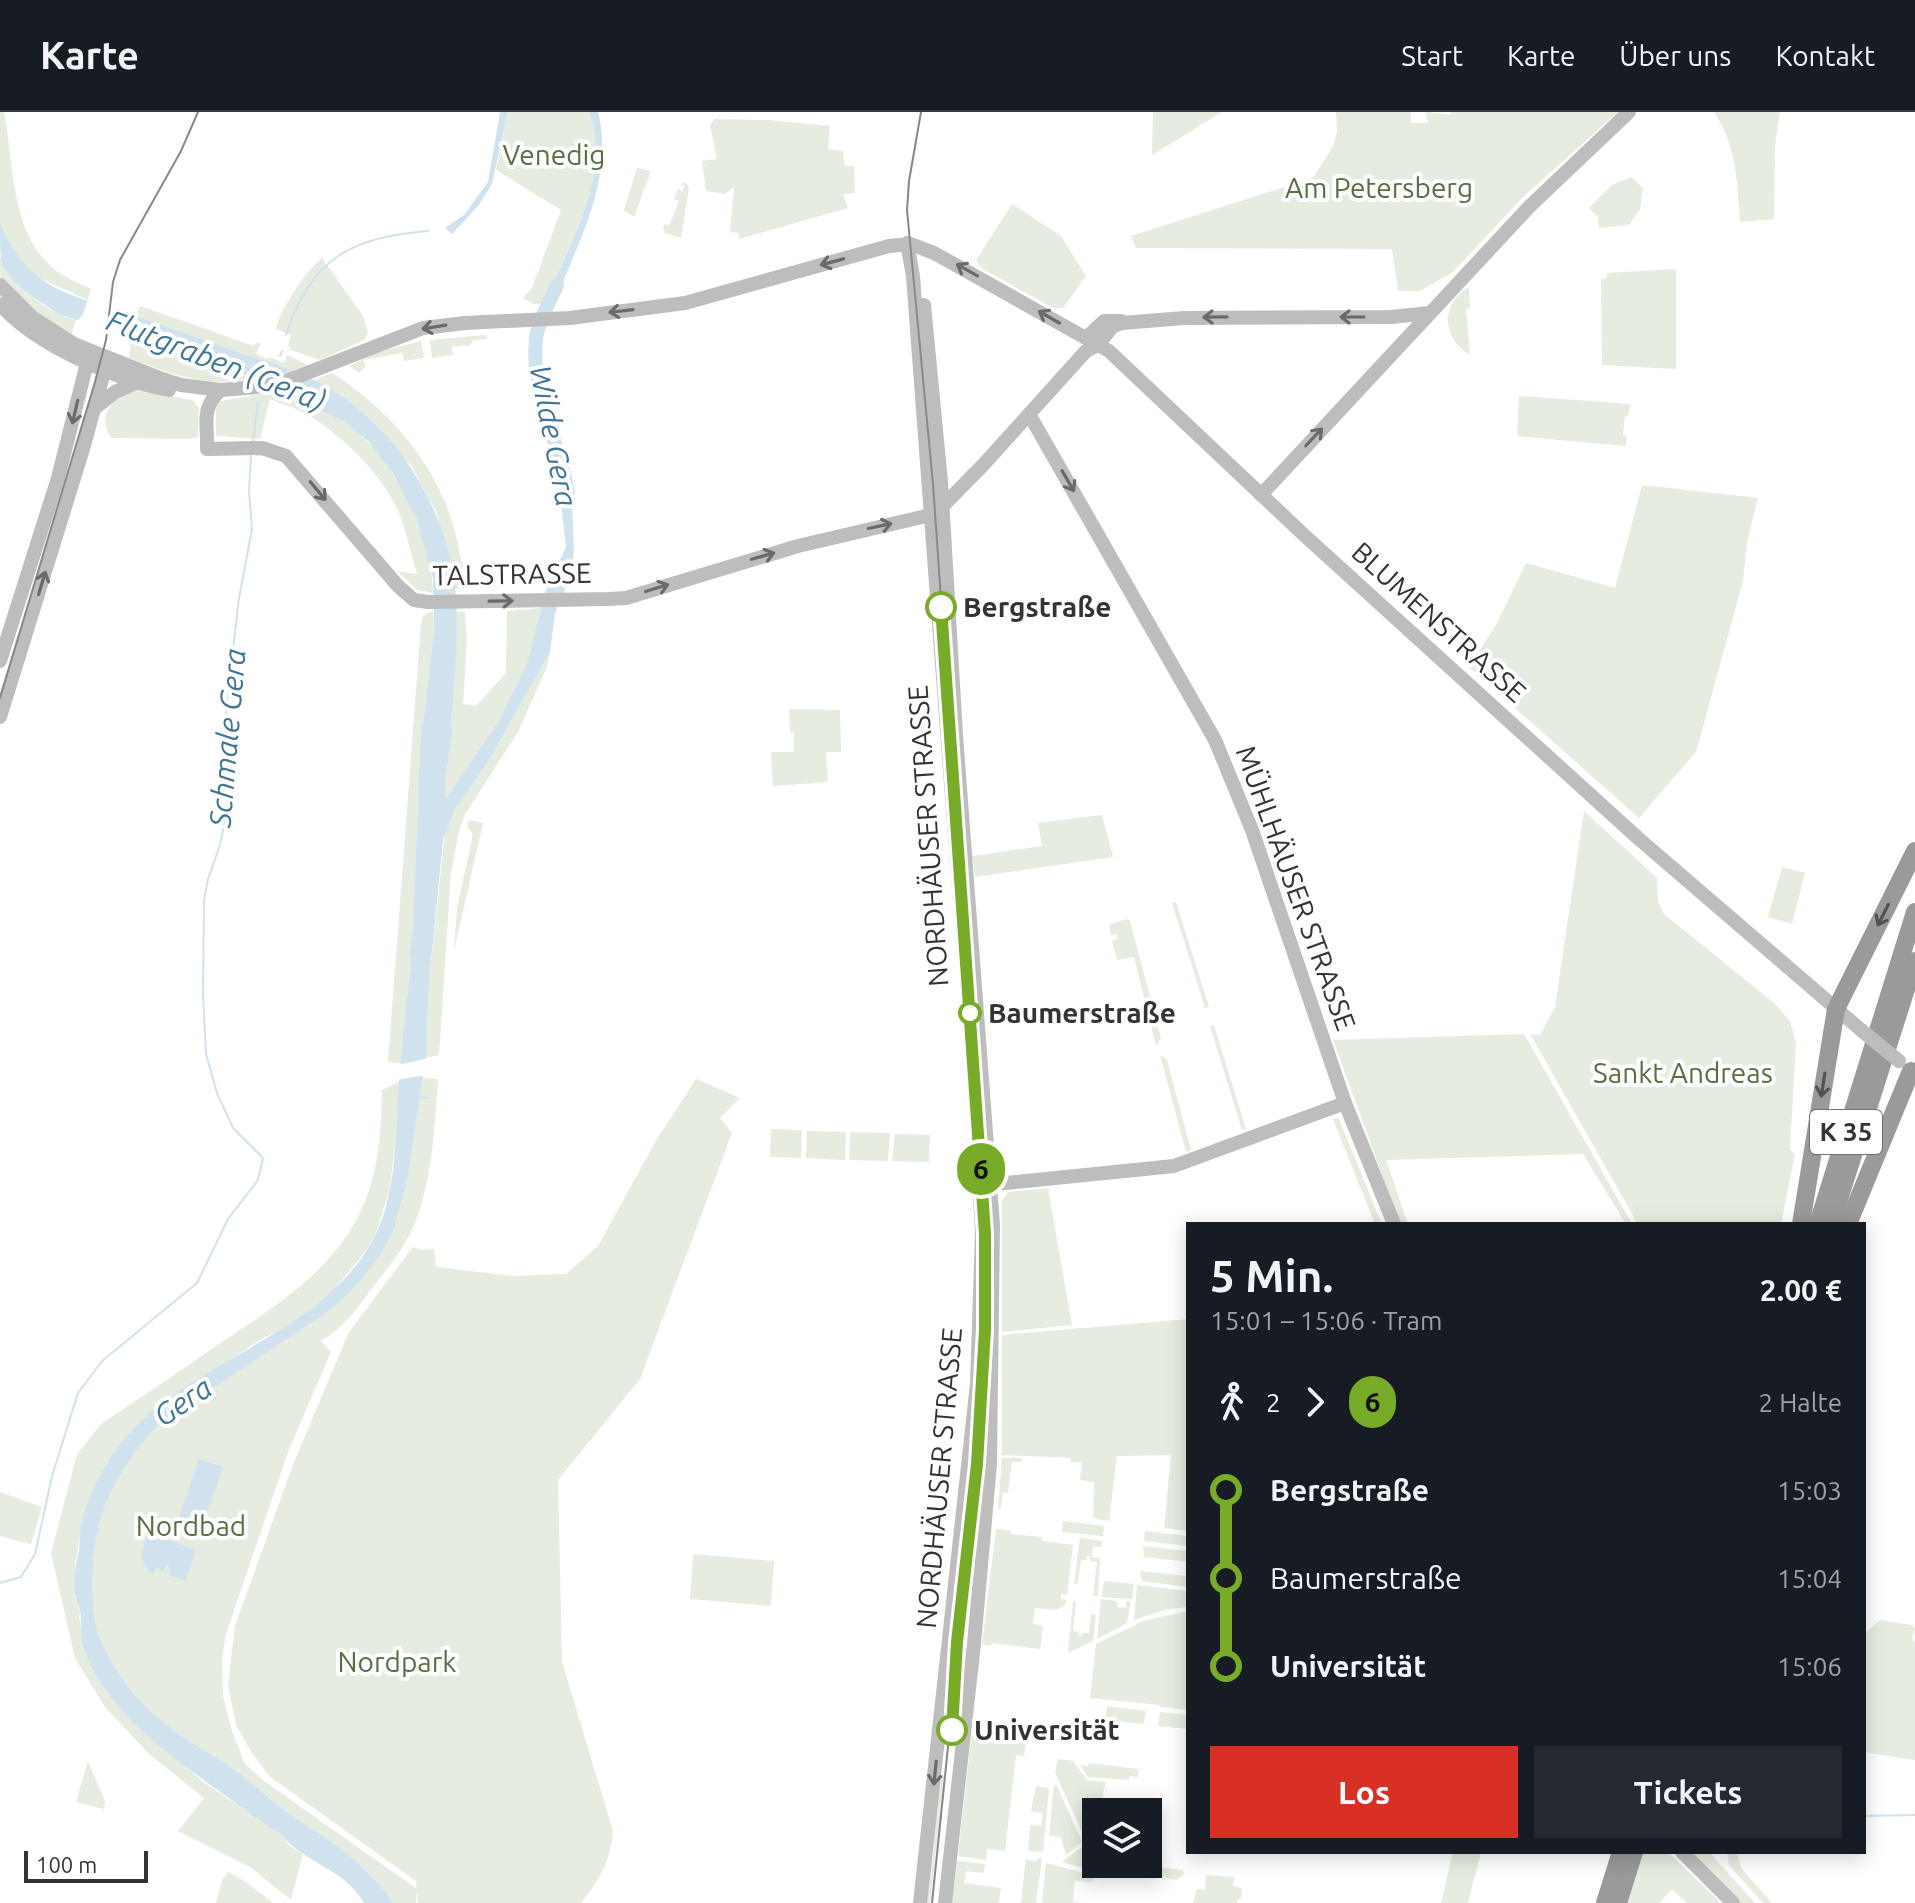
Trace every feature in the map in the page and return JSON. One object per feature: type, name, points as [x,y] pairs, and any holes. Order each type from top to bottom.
[{"type":"highway","points":[[1801,1222],[1836,1009],[1915,851]]},
{"type":"highway","name":"K 35","points":[[1819,1222],[1892,1054],[1915,912]]},
{"type":"highway","name":"K 35","points":[[1832,1222],[1892,1054],[1915,961]]},
{"type":"highway","points":[[1849,1222],[1896,1107],[1892,1054]]},
{"type":"highway","points":[[1896,1107],[1915,1092]]},
{"type":"highway","points":[[1605,1903],[1620,1854]]},
{"type":"highway","points":[[1618,1903],[1633,1854]]},
{"type":"main road","points":[[1261,495],[1529,207],[1629,112]]},
{"type":"main road","points":[[0,304],[34,333],[107,364],[181,385],[221,390],[258,387],[317,370],[423,328],[556,319],[685,303],[889,246],[913,244]]},
{"type":"main road","name":"BLUMENSTRASSE","points":[[913,244],[947,259],[1109,351],[1261,495],[1639,839],[1892,1054]]},
{"type":"main road","name":"NORDHÄUSER STRASSE","points":[[913,244],[913,276],[937,512],[986,1185],[990,1464],[974,1644],[945,1903]]},
{"type":"main road","points":[[0,285],[49,330],[88,356]]},
{"type":"main road","points":[[937,512],[1086,351],[1104,321],[1391,317],[1430,313]]},
{"type":"main road","points":[[1092,342],[1113,326],[1133,320]]},
{"type":"main road","points":[[0,661],[58,478],[88,356]]},
{"type":"main road","points":[[107,364],[138,382],[196,395],[207,408]]},
{"type":"main road","points":[[0,717],[107,364]]},
{"type":"main road","points":[[94,409],[115,392],[138,382]]},
{"type":"main road","points":[[207,408],[221,390]]},
{"type":"main road","name":"TALSTRASSE","points":[[207,408],[207,449],[251,447],[272,449],[286,456],[398,586],[414,600],[428,602],[626,598],[843,534],[937,512]]},
{"type":"main road","name":"MÜHLHÄUSER STRASSE","points":[[1029,414],[1215,740],[1262,859],[1345,1103],[1393,1222]]},
{"type":"main road","points":[[986,1185],[1174,1166],[1345,1103]]},
{"type":"main road","name":"NORDHÄUSER STRASSE","points":[[920,1903],[977,1384],[986,1185]]},
{"type":"main road","points":[[1684,1854],[1733,1903]]},
{"type":"green space","points":[[0,112],[4,112],[16,196],[29,236],[53,268],[91,289],[88,300],[37,277],[22,264],[11,247],[0,223]]},
{"type":"green space","name":"Venedig","points":[[508,112],[589,112],[595,134],[596,158],[592,183],[575,234],[544,303],[533,304],[523,298],[532,288],[561,210],[496,170]]},
{"type":"green space","points":[[1153,112],[1222,112],[1152,155]]},
{"type":"green space","name":"Am Petersberg","points":[[1336,112],[1411,112],[1411,123],[1428,123],[1426,112],[1451,115],[1451,112],[1618,112],[1524,196],[1453,272],[1420,291],[1398,291],[1392,249],[1136,248],[1131,236],[1313,178],[1333,146],[1337,132]]},
{"type":"green space","points":[[1714,112],[1780,112],[1775,146],[1774,219],[1740,222],[1732,151]]},
{"type":"green space","points":[[714,119],[830,126],[828,149],[843,151],[845,166],[854,166],[855,193],[843,194],[848,208],[739,239],[739,233],[730,232],[734,187],[725,194],[706,191],[702,161],[717,159],[710,125]]},
{"type":"green space","points":[[637,168],[651,171],[634,217],[624,210]]},
{"type":"green space","points":[[1631,177],[1643,188],[1640,209],[1629,225],[1599,228],[1598,217],[1589,208],[1612,185]]},
{"type":"green space","points":[[686,182],[689,188],[681,238],[665,233],[663,228],[664,224],[669,226],[679,201],[674,199],[678,189],[682,191],[685,186],[680,184]]},
{"type":"green space","points":[[1012,204],[1061,236],[1086,276],[1063,308],[1055,309],[981,268],[976,260]]},
{"type":"green space","points":[[0,258],[32,296],[53,311],[76,320],[71,336],[13,294],[1,278]]},
{"type":"green space","points":[[322,258],[363,316],[368,333],[364,340],[320,360],[291,350],[288,345],[291,335],[276,329],[294,291]]},
{"type":"green space","points":[[1676,269],[1676,369],[1602,365],[1601,279],[1607,278],[1607,273]]},
{"type":"green space","points":[[1469,287],[1470,308],[1466,309],[1470,355],[1454,340],[1448,321],[1453,302]]},
{"type":"green space","points":[[140,306],[254,346],[257,342],[261,344],[256,354],[267,359],[269,357],[284,363],[287,355],[308,365],[292,371],[135,316]]},
{"type":"green space","points":[[486,335],[487,339],[473,340],[470,345],[452,347],[453,355],[432,358],[430,340]]},
{"type":"green space","points":[[131,341],[217,370],[257,379],[222,382],[176,375],[129,358]]},
{"type":"green space","points":[[421,341],[424,358],[404,361],[402,353],[364,360],[365,367],[359,373],[349,366],[382,351]]},
{"type":"green space","points":[[332,373],[387,417],[430,472],[450,515],[467,588],[455,589],[437,513],[411,465],[314,380]]},
{"type":"green space","points":[[141,388],[194,401],[199,409],[198,437],[111,438],[105,418],[109,408],[122,392]]},
{"type":"green space","points":[[280,391],[346,423],[380,456],[418,523],[431,570],[433,593],[417,590],[397,571],[417,574],[393,500],[360,457],[332,432],[300,411],[270,399],[260,439],[216,436],[216,407],[220,401]]},
{"type":"green space","points":[[1519,396],[1631,404],[1628,416],[1625,416],[1623,435],[1627,436],[1626,446],[1517,436]]},
{"type":"green space","points":[[1642,485],[1758,498],[1747,542],[1743,581],[1696,752],[1639,818],[1469,667],[1497,623],[1526,563],[1615,588]]},
{"type":"green space","points":[[542,608],[527,663],[498,722],[446,800],[445,782],[453,727],[457,612],[465,612],[467,640],[463,704],[476,706],[506,673],[507,611]]},
{"type":"green space","points":[[433,612],[434,631],[421,725],[411,962],[401,1063],[388,1062],[421,624],[423,616]]},
{"type":"green space","points":[[550,652],[547,667],[518,732],[464,816],[459,832],[451,872],[439,1055],[426,1058],[429,981],[445,832],[455,809],[488,762]]},
{"type":"green space","points":[[789,709],[840,710],[841,752],[826,752],[828,782],[773,786],[771,752],[794,752]]},
{"type":"green space","name":"Sankt Andreas","points":[[1584,811],[1657,878],[1658,901],[1664,914],[1774,1003],[1790,1021],[1796,1043],[1790,1149],[1795,1154],[1781,1222],[1637,1222],[1530,1034],[1540,1035],[1555,1007]]},
{"type":"green space","points":[[1102,815],[1113,857],[975,877],[972,856],[1042,846],[1038,823]]},
{"type":"green space","points":[[469,820],[483,823],[454,951],[457,908],[472,839],[472,832],[467,827]]},
{"type":"green space","points":[[1782,867],[1805,873],[1792,924],[1768,917]]},
{"type":"green space","points":[[1176,902],[1209,1007],[1205,1008],[1172,903]]},
{"type":"green space","points":[[1127,919],[1161,1038],[1156,1046],[1134,957],[1117,960],[1112,941],[1118,938],[1117,934],[1111,935],[1109,925]]},
{"type":"green space","points":[[1214,1025],[1246,1129],[1242,1130],[1210,1026]]},
{"type":"green space","name":"Sankt Andreas","points":[[1524,1034],[1631,1222],[1625,1222],[1583,1154],[1386,1160],[1407,1222],[1399,1222],[1333,1040]]},
{"type":"green space","points":[[1160,1055],[1167,1060],[1191,1150],[1186,1152]]},
{"type":"green space","name":"Nordbad","points":[[423,1078],[438,1079],[431,1157],[418,1214],[399,1252],[357,1308],[321,1341],[331,1352],[288,1452],[226,1634],[222,1659],[223,1696],[245,1764],[264,1781],[417,1889],[416,1903],[393,1903],[372,1877],[348,1855],[236,1771],[175,1731],[138,1699],[114,1666],[98,1632],[93,1574],[95,1545],[105,1506],[124,1469],[148,1437],[162,1422],[329,1311],[393,1232],[407,1182]]},
{"type":"green space","name":"Nordpark","points":[[696,1079],[740,1098],[720,1118],[732,1133],[640,1379],[558,1480],[562,1662],[613,1831],[607,1861],[581,1903],[418,1903],[416,1881],[269,1776],[250,1750],[236,1725],[228,1685],[235,1626],[294,1462],[349,1332],[413,1247],[434,1249],[436,1267],[512,1276],[566,1274],[598,1246],[657,1139]]},
{"type":"green space","points":[[399,1082],[397,1132],[389,1191],[368,1248],[334,1290],[284,1329],[265,1337],[166,1401],[135,1428],[117,1448],[81,1527],[75,1566],[75,1597],[85,1651],[96,1674],[117,1703],[141,1728],[202,1781],[281,1834],[290,1846],[303,1854],[291,1900],[250,1867],[178,1831],[204,1798],[149,1754],[105,1707],[75,1658],[51,1553],[77,1454],[101,1424],[281,1302],[317,1271],[347,1236],[366,1200],[375,1169],[382,1090]]},
{"type":"green space","points":[[1333,1119],[1339,1119],[1381,1222],[1374,1222]]},
{"type":"green space","points":[[771,1129],[802,1130],[801,1158],[770,1157]]},
{"type":"green space","points":[[807,1131],[846,1132],[845,1160],[806,1158]]},
{"type":"green space","points":[[850,1132],[890,1133],[888,1161],[849,1160]]},
{"type":"green space","points":[[895,1134],[930,1135],[929,1162],[892,1161]]},
{"type":"green space","points":[[1048,1188],[1072,1325],[1002,1332],[1002,1201],[1008,1192]]},
{"type":"green space","points":[[1186,1319],[1186,1531],[1164,1528],[1171,1455],[1117,1456],[1109,1521],[1093,1518],[1094,1482],[1080,1480],[1082,1462],[1071,1462],[1071,1458],[1002,1455],[1002,1335]]},
{"type":"green space","points":[[1002,1458],[1022,1458],[1021,1462],[1012,1462],[1008,1493],[1003,1493],[1001,1509],[998,1509]]},
{"type":"green space","points":[[0,1492],[42,1507],[31,1544],[0,1536]]},
{"type":"green space","points":[[1063,1521],[1104,1526],[1103,1536],[1062,1532]]},
{"type":"green space","points":[[996,1529],[1073,1545],[1067,1594],[1061,1594],[1061,1599],[1067,1600],[1065,1605],[1056,1610],[1035,1608],[1033,1624],[1043,1626],[1040,1649],[992,1643],[991,1646],[982,1645]]},
{"type":"green space","points":[[1145,1531],[1186,1536],[1186,1546],[1144,1541]]},
{"type":"green space","points":[[1080,1538],[1102,1541],[1102,1547],[1093,1547],[1092,1557],[1100,1558],[1098,1596],[1093,1596],[1097,1562],[1090,1561],[1090,1556],[1087,1560],[1081,1560],[1078,1584],[1074,1583]]},
{"type":"green space","points":[[1143,1546],[1186,1551],[1186,1562],[1144,1557]]},
{"type":"green space","points":[[693,1554],[774,1561],[771,1606],[690,1599]]},
{"type":"green space","points":[[1140,1571],[1186,1576],[1186,1587],[1142,1581]]},
{"type":"green space","points":[[1104,1581],[1134,1584],[1132,1599],[1101,1597]]},
{"type":"green space","points":[[1137,1585],[1186,1591],[1186,1607],[1164,1610],[1134,1620]]},
{"type":"green space","points":[[1101,1599],[1116,1601],[1118,1608],[1126,1607],[1126,1601],[1131,1601],[1127,1623],[1097,1639]]},
{"type":"green space","points":[[1073,1601],[1076,1602],[1073,1631],[1079,1632],[1078,1636],[1089,1633],[1091,1614],[1096,1615],[1093,1641],[1068,1653]]},
{"type":"green space","points":[[1186,1611],[1186,1710],[1090,1698],[1096,1644],[1143,1621]]},
{"type":"green space","points":[[1880,1620],[1912,1625],[1915,1629],[1912,1638],[1915,1644],[1915,1760],[1866,1752],[1866,1632]]},
{"type":"green space","points":[[1107,1706],[1146,1711],[1144,1724],[1105,1720]]},
{"type":"green space","points":[[1160,1712],[1186,1715],[1186,1729],[1158,1726]]},
{"type":"green space","points":[[972,1731],[1027,1737],[1024,1756],[1016,1755],[1005,1851],[987,1849],[986,1860],[958,1856]]},
{"type":"green space","points":[[1058,1759],[1073,1761],[1087,1780],[1106,1782],[1103,1798],[1082,1798],[1082,1831],[1055,1773]]},
{"type":"green space","points":[[88,1761],[105,1801],[104,1809],[76,1802]]},
{"type":"green space","points":[[1089,1763],[1139,1769],[1138,1777],[1129,1776],[1129,1780],[1088,1777],[1080,1765],[1088,1766]]},
{"type":"green space","points":[[939,1774],[945,1775],[930,1903],[924,1903]]},
{"type":"green space","points":[[1054,1785],[1082,1842],[1066,1855],[1061,1838],[1049,1837]]},
{"type":"green space","points":[[1036,1786],[1049,1788],[1043,1852],[1028,1851],[1030,1825],[1041,1826],[1043,1813],[1031,1811]]},
{"type":"green space","points":[[1082,1847],[1082,1868],[1062,1862]]},
{"type":"green space","points":[[1453,1854],[1480,1854],[1468,1903],[1441,1903]]},
{"type":"green space","points":[[1638,1854],[1670,1854],[1721,1903],[1687,1903],[1672,1889],[1659,1903],[1623,1903]]},
{"type":"green space","points":[[1688,1854],[1711,1854],[1755,1903],[1738,1903]]},
{"type":"green space","points":[[1727,1854],[1738,1855],[1741,1868],[1772,1903],[1763,1903],[1729,1865]]},
{"type":"green space","points":[[1026,1857],[1037,1861],[1042,1858],[1036,1903],[1021,1903]]},
{"type":"green space","points":[[957,1861],[985,1864],[984,1873],[966,1871],[964,1883],[1001,1888],[999,1903],[952,1903]]},
{"type":"green space","points":[[1046,1863],[1082,1873],[1082,1878],[1094,1878],[1092,1882],[1075,1881],[1073,1902],[1083,1903],[1042,1903]]},
{"type":"green space","points":[[1162,1868],[1183,1870],[1184,1874],[1176,1880],[1162,1877]]},
{"type":"green space","points":[[228,1872],[273,1903],[216,1903],[222,1880]]},
{"type":"green space","points":[[1206,1875],[1234,1877],[1233,1886],[1242,1888],[1241,1899],[1237,1903],[1193,1903],[1197,1889],[1205,1890]]},
{"type":"water","points":[[500,112],[508,112],[492,184],[479,205],[452,234],[445,228],[464,215],[488,182]]},
{"type":"water","points":[[589,112],[598,112],[602,137],[598,186],[583,234],[554,303],[544,303],[575,234],[592,184],[596,158],[595,134]]},
{"type":"water","points":[[0,223],[23,262],[50,285],[314,380],[342,397],[390,440],[410,466],[440,524],[455,587],[457,622],[453,727],[445,782],[446,799],[498,722],[527,663],[546,590],[566,547],[558,477],[570,475],[571,478],[574,552],[570,577],[555,613],[550,652],[488,762],[455,809],[443,840],[429,981],[426,1058],[407,1182],[393,1232],[358,1284],[329,1311],[162,1422],[135,1453],[114,1487],[105,1506],[95,1545],[93,1590],[96,1624],[108,1655],[130,1688],[165,1724],[236,1771],[348,1855],[372,1877],[393,1903],[364,1903],[347,1882],[290,1844],[281,1834],[144,1733],[109,1694],[84,1650],[74,1579],[85,1510],[106,1464],[126,1437],[176,1393],[324,1299],[348,1275],[378,1229],[393,1167],[411,962],[421,724],[434,631],[433,578],[417,520],[394,475],[369,442],[345,422],[250,376],[217,370],[57,313],[25,291],[5,269],[1,261]]},
{"type":"water","points":[[199,1459],[223,1467],[203,1525],[179,1517]]},
{"type":"water","points":[[151,1531],[196,1550],[185,1581],[169,1575],[166,1564],[163,1571],[156,1568],[153,1574],[150,1573],[141,1557],[146,1536]]},
{"type":"pier","points":[[89,296],[136,312],[131,343],[75,323],[83,314]]},
{"type":"pier","points":[[430,1058],[427,1075],[396,1080],[397,1065]]},
{"type":"waterway","name":"Schmale Gera","points":[[286,335],[307,288],[321,270],[337,257],[377,239],[428,231]]},
{"type":"waterway","name":"Wilde Gera","points":[[557,285],[537,331],[535,357],[541,396],[568,492]]},
{"type":"waterway","name":"Schmale Gera","points":[[280,356],[282,351]]},
{"type":"waterway","name":"Schmale Gera","points":[[253,442],[258,403]]},
{"type":"waterway","name":"Schmale Gera","points":[[0,1583],[21,1577],[35,1554],[52,1476],[78,1393],[102,1361],[197,1283],[228,1219],[258,1180],[263,1158],[233,1128],[217,1093],[206,1054],[203,993],[204,900],[228,806],[226,710],[239,598],[252,529],[249,491],[251,456]]},
{"type":"waterway","points":[[419,1097],[430,1098]]},
{"type":"waterway","points":[[1866,1816],[1915,1815]]},
{"type":"tram line","points":[[0,698],[95,382],[106,340],[113,282],[120,260],[181,151],[198,112]]},
{"type":"tram line","points":[[921,112],[907,210],[933,484],[985,1234],[985,1330],[977,1464],[932,1903]]},
{"type":"tram line","name":"6","points":[[941,607],[985,1234],[983,1384],[957,1642],[952,1730]]},
{"type":"place","name":"Bergstraße","points":[[941,607]]},
{"type":"place","name":"Baumerstraße","points":[[970,1013]]},
{"type":"place","name":"Universität","points":[[952,1730]]},
{"type":"water label","name":"Flutgraben (Gera)","points":[[216,361]]},
{"type":"water label","name":"Gera","points":[[183,1402]]}]
